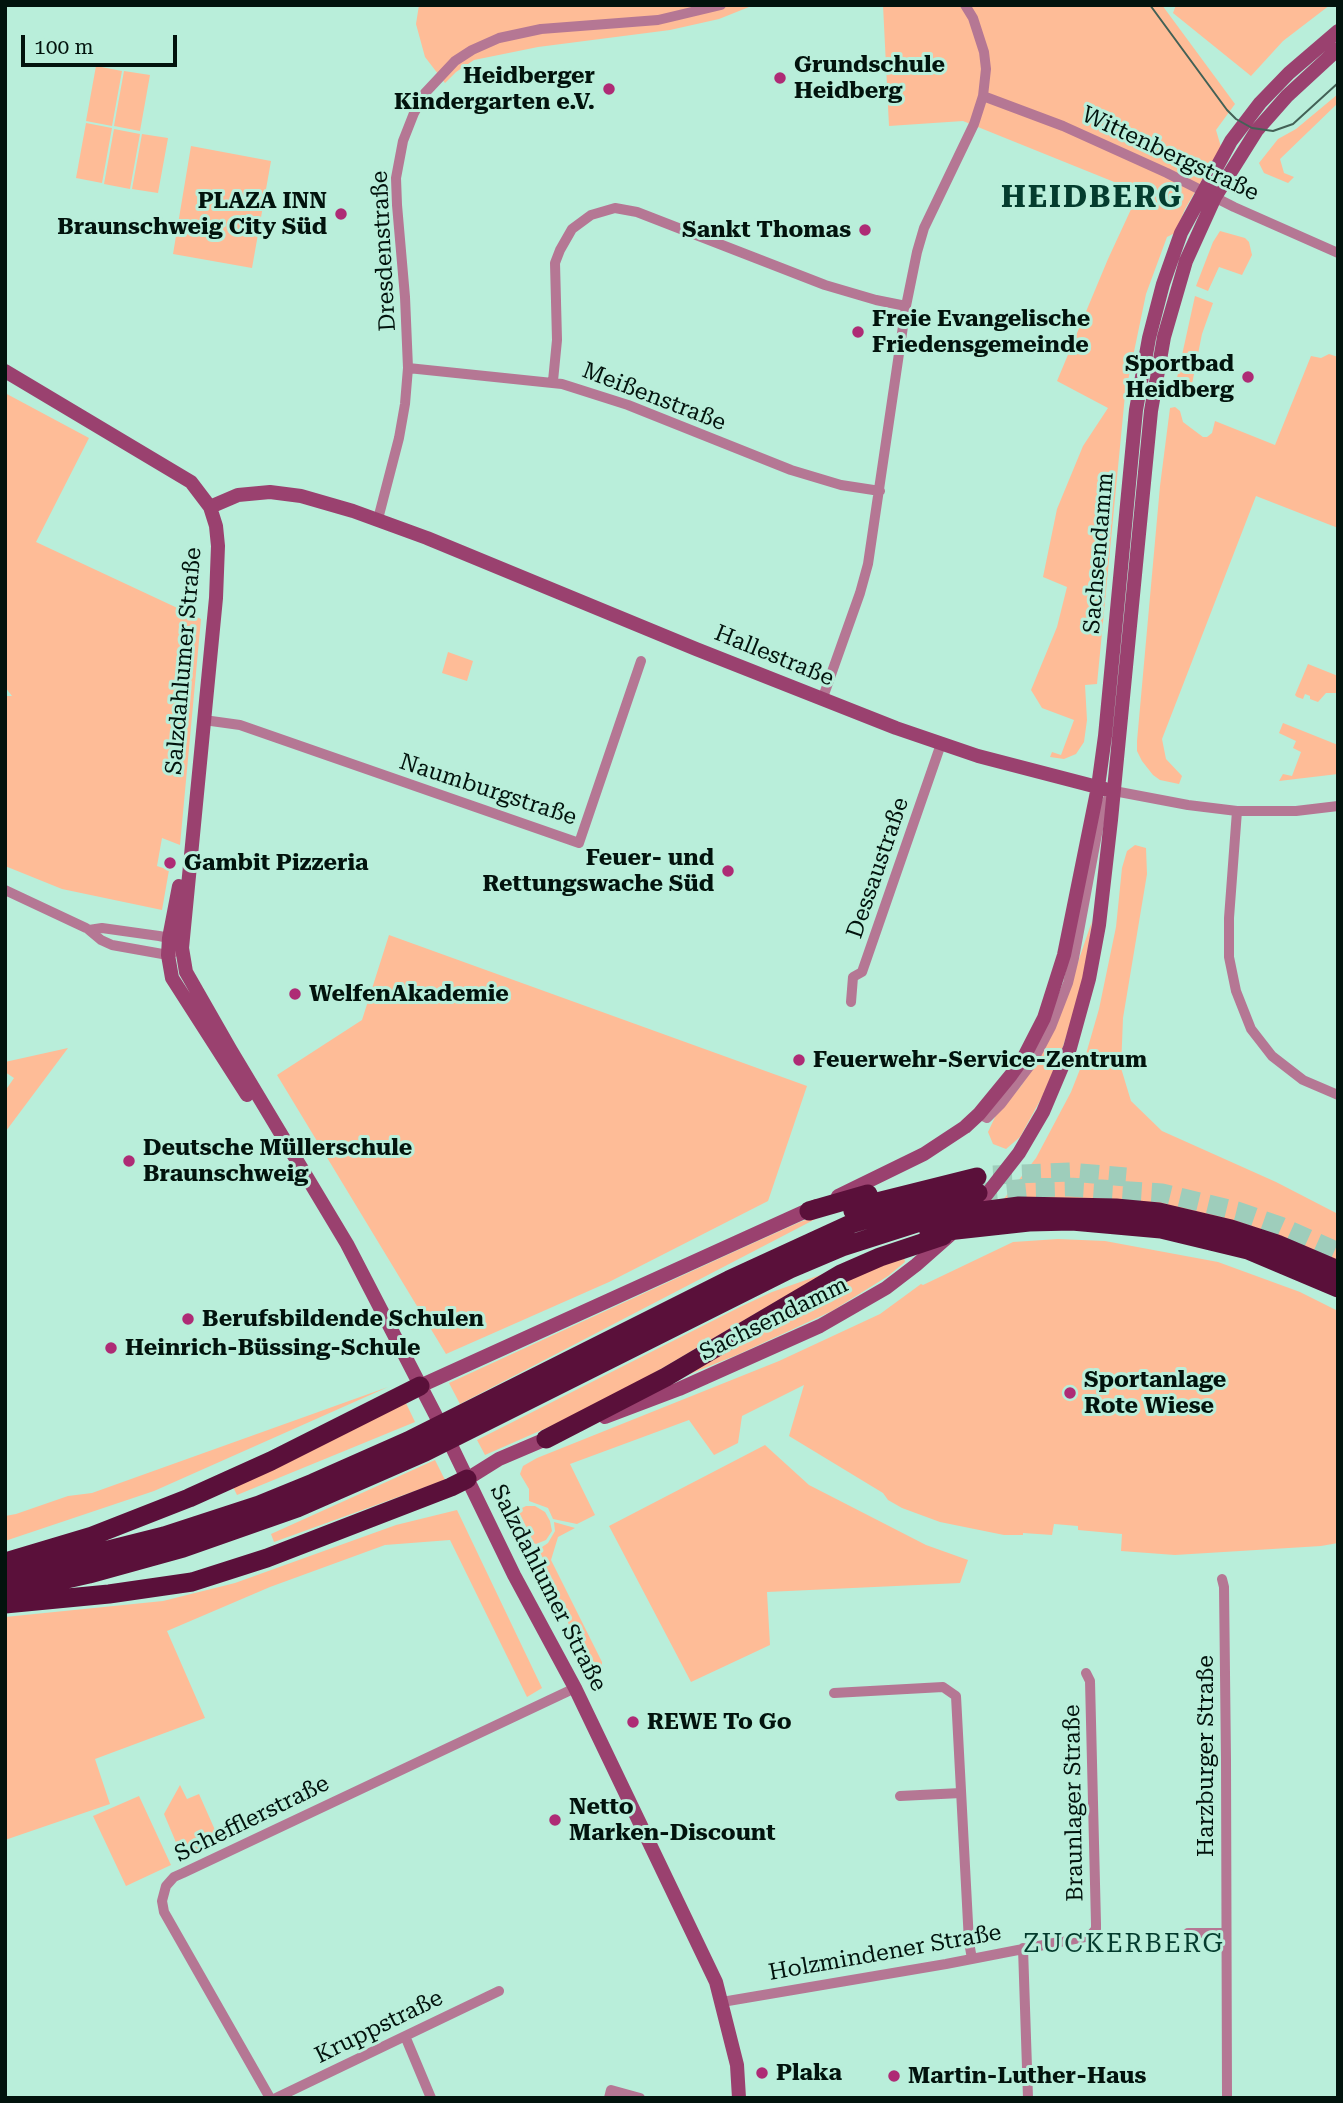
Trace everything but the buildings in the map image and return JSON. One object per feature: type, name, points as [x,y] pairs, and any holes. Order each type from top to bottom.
[{"type":"highway","points":[[5,1576],[164,1536],[259,1505],[408,1441],[729,1280],[759,1255],[838,1216],[881,1201],[983,1182],[936,1180],[900,1186],[809,1211]]},
{"type":"highway","points":[[5,1593],[89,1574],[183,1548],[322,1498],[425,1452],[830,1251],[904,1226],[959,1214],[1043,1205],[1116,1208],[1193,1219],[1277,1244],[1338,1270]]},
{"type":"highway","points":[[748,1290],[906,1238],[942,1230],[1072,1221],[1161,1229],[1248,1250],[1338,1288]]},
{"type":"highway","points":[[546,1439],[666,1377],[841,1274],[925,1241],[992,1225]]},
{"type":"highway","points":[[5,1562],[92,1536],[189,1499],[422,1391]]},
{"type":"highway","points":[[5,1604],[109,1594],[192,1582],[267,1558],[451,1488],[465,1474]]},
{"type":"street","name":"Dresdenstraße","points":[[378,519],[405,404],[408,368],[396,178],[408,126],[418,103],[433,81],[461,57],[499,38],[541,29],[658,20],[720,5]]},
{"type":"street","points":[[822,700],[860,593],[874,533],[906,306],[924,228],[974,124],[983,96],[986,69],[984,52],[973,18],[965,5]]},
{"type":"street","name":"Sachsendamm","points":[[465,1474],[772,1349],[820,1326],[886,1287],[926,1257],[966,1220],[1026,1142],[1058,1081],[1084,1002],[1099,925],[1143,475],[1164,337],[1186,261],[1231,141],[1289,73],[1338,31]]},
{"type":"street","name":"Sachsendamm","points":[[422,1391],[809,1211],[924,1154],[965,1127],[979,1114],[1024,1057],[1051,1002],[1064,956],[1098,787],[1135,422],[1156,310],[1171,258],[1181,233],[1261,125],[1287,96],[1338,50]]},
{"type":"street","name":"Wittenbergstraße","points":[[983,96],[1063,126],[1338,253]]},
{"type":"street","points":[[553,381],[557,340],[555,263],[572,229],[591,215],[615,208],[637,212],[825,285],[906,306]]},
{"type":"street","name":"Meißenstraße","points":[[408,368],[553,381],[628,405],[817,479],[880,491]]},
{"type":"street","name":"Salzdahlumer Straße","points":[[5,371],[191,482],[210,507],[216,526],[216,598],[189,857],[175,951]]},
{"type":"street","name":"Hallestraße","points":[[210,507],[238,495],[270,492],[301,496],[378,519],[822,700],[941,744],[1098,787],[1188,805],[1237,810],[1296,811],[1338,806]]},
{"type":"street","name":"Naumburgstraße","points":[[204,720],[240,725],[579,843],[640,661]]},
{"type":"street","name":"Dessaustraße","points":[[851,1002],[853,977],[862,972],[941,744]]},
{"type":"street","name":"Sachsendamm","points":[[979,1114],[987,1118],[1001,1104],[1032,1063],[1051,1027],[1068,983],[1074,958],[1100,818],[1114,791]]},
{"type":"street","points":[[1237,810],[1229,918],[1229,957],[1237,991],[1251,1029],[1272,1056],[1303,1080],[1338,1095]]},
{"type":"street","name":"Salzdahlumer Straße","points":[[189,857],[178,887],[169,939],[183,961],[190,981],[346,1244],[514,1575],[575,1688],[716,1982],[737,2065],[739,2098]]},
{"type":"street","points":[[5,890],[86,928]]},
{"type":"street","points":[[169,939],[116,929],[89,930],[101,940],[113,945],[175,951]]},
{"type":"street","name":"Harzburger Straße","points":[[1222,1579],[1226,1760],[1227,2098]]},
{"type":"street","name":"Braunlager Straße","points":[[1086,1672],[1090,1681],[1096,1924],[1094,1933]]},
{"type":"street","points":[[834,1693],[943,1687],[953,1693],[957,1702],[972,1959]]},
{"type":"street","name":"Schefflerstraße","points":[[270,2098],[164,1912],[162,1901],[166,1886],[174,1877],[575,1688]]},
{"type":"street","points":[[900,1796],[961,1793]]},
{"type":"street","name":"Holzmindener Straße","points":[[722,2002],[1086,1938],[1094,1933]]},
{"type":"street","points":[[1188,1933],[1225,1933]]},
{"type":"street","points":[[1023,1948],[1028,2098]]},
{"type":"street","name":"Kruppstraße","points":[[275,2098],[499,1991]]},
{"type":"street","points":[[404,2036],[431,2098]]},
{"type":"street","points":[[610,2094],[640,2098]]},
{"type":"shaded area","points":[[419,5],[754,5],[719,19],[670,30],[538,47],[474,60],[445,83],[425,57],[416,24]]},
{"type":"shaded area","points":[[883,5],[1162,5],[1235,104],[1216,130],[1221,147],[1185,209],[1175,233],[1167,237],[1146,294],[1125,395],[1097,684],[1085,685],[1087,720],[1084,742],[1076,754],[1064,759],[1050,757],[1052,752],[1061,755],[1074,720],[1042,708],[1031,690],[1057,627],[1067,587],[1043,577],[1057,509],[1083,446],[1108,408],[1057,381],[1139,192],[963,121],[889,126]]},
{"type":"shaded area","points":[[1176,5],[1330,5],[1283,41],[1251,76],[1173,13]]},
{"type":"shaded area","points":[[96,66],[122,71],[112,126],[86,121]]},
{"type":"shaded area","points":[[124,71],[150,75],[140,131],[114,126]]},
{"type":"shaded area","points":[[1338,94],[1338,103],[1280,159],[1284,173],[1294,177],[1288,183],[1264,173],[1259,163],[1278,139],[1296,129]]},
{"type":"shaded area","points":[[86,123],[112,128],[102,183],[76,178]]},
{"type":"shaded area","points":[[114,129],[140,134],[130,189],[104,184]]},
{"type":"shaded area","points":[[142,134],[168,138],[158,193],[132,189]]},
{"type":"shaded area","points":[[191,146],[271,161],[252,268],[173,254]]},
{"type":"shaded area","points":[[1220,231],[1245,238],[1249,242],[1252,255],[1242,275],[1219,267],[1208,291],[1196,286]]},
{"type":"shaded area","points":[[1195,296],[1213,303],[1202,334],[1189,399],[1173,396]]},
{"type":"shaded area","points":[[1329,354],[1338,357],[1338,528],[1256,496],[1162,739],[1166,759],[1182,776],[1179,784],[1160,780],[1142,761],[1137,751],[1137,741],[1160,486],[1170,408],[1175,407],[1180,411],[1183,422],[1203,437],[1212,433],[1215,421],[1275,445],[1311,356],[1321,358]]},
{"type":"shaded area","points":[[5,393],[89,438],[36,542],[201,619],[180,845],[162,838],[157,866],[169,870],[162,910],[62,889],[5,866],[5,696],[12,696],[5,687]]},
{"type":"shaded area","points":[[448,652],[473,661],[467,681],[442,673]]},
{"type":"shaded area","points":[[1308,664],[1338,676],[1338,693],[1326,693],[1318,702],[1305,694],[1303,699],[1297,697],[1295,695]]},
{"type":"shaded area","points":[[1283,723],[1338,745],[1338,774],[1279,781],[1283,774],[1292,776],[1301,752],[1293,748],[1296,741],[1279,733]]},
{"type":"shaded area","points":[[1135,845],[1146,848],[1147,874],[1123,1018],[1121,1068],[1131,1101],[1162,1131],[1276,1182],[1338,1214],[1338,1262],[1111,1199],[1003,1200],[1036,1158],[1071,1092],[1086,1054],[1099,1009],[1116,927],[1122,868],[1127,851]]},
{"type":"shaded area","points":[[1092,921],[1086,965],[1074,1013],[1042,1097],[1020,1137],[1006,1149],[993,1144],[988,1132],[996,1115],[1021,1086],[1043,1052],[1062,1009]]},
{"type":"shaded area","points":[[389,935],[807,1086],[768,1201],[609,1282],[446,1354],[277,1075],[362,1020]]},
{"type":"shaded area","points":[[68,1048],[6,1131],[5,1091],[14,1078],[5,1072],[5,1062]]},
{"type":"shaded area","points":[[829,1212],[460,1404],[449,1383],[800,1222]]},
{"type":"shaded area","name":"Sportanlage Rote Wiese","points":[[1058,1239],[1105,1241],[1218,1262],[1300,1292],[1338,1311],[1338,1543],[1175,1555],[1121,1551],[1122,1534],[1078,1530],[1078,1526],[1054,1524],[1052,1535],[1004,1535],[940,1522],[902,1508],[888,1500],[883,1493],[789,1436],[804,1385],[742,1416],[738,1443],[714,1455],[689,1420],[570,1464],[595,1515],[577,1524],[553,1519],[548,1508],[529,1501],[529,1489],[520,1474],[523,1466],[537,1458],[779,1361],[880,1314],[921,1284],[1013,1242]]},
{"type":"shaded area","points":[[904,1256],[905,1262],[888,1276],[832,1311],[737,1355],[655,1388],[849,1278]]},
{"type":"shaded area","points":[[823,1274],[601,1404],[485,1455],[477,1440],[740,1307],[772,1292]]},
{"type":"shaded area","points":[[388,1387],[154,1491],[5,1541],[5,1516],[68,1496],[92,1493]]},
{"type":"shaded area","points":[[405,1401],[415,1422],[237,1495],[233,1487]]},
{"type":"shaded area","points":[[765,1445],[809,1485],[926,1545],[968,1560],[960,1583],[767,1592],[770,1645],[691,1682],[609,1526]]},
{"type":"shaded area","points":[[435,1460],[445,1480],[274,1542],[271,1534]]},
{"type":"shaded area","points":[[535,1506],[545,1512],[552,1531],[546,1540],[534,1543],[518,1510]]},
{"type":"shaded area","points":[[457,1510],[542,1688],[527,1697],[450,1540],[385,1545],[270,1587],[167,1631],[205,1718],[95,1759],[110,1804],[5,1840],[5,1617],[163,1601],[235,1583],[396,1525]]},
{"type":"shaded area","points":[[554,1522],[575,1528],[558,1537],[551,1560],[602,1662],[602,1673],[590,1678],[539,1549],[548,1543],[555,1531]]},
{"type":"shaded area","points":[[180,1785],[187,1799],[199,1794],[219,1839],[219,1843],[183,1859],[164,1814]]},
{"type":"shaded area","points":[[139,1796],[171,1865],[126,1886],[93,1816]]},
{"type":"tunnel","points":[[993,1175],[1070,1172],[1126,1177]]},
{"type":"tunnel","points":[[978,1193],[1069,1187],[1162,1193],[1237,1211],[1280,1226],[1338,1252]]},
{"type":"tram line","points":[[1150,5],[1227,110],[1252,128],[1273,131],[1293,124],[1338,83]]},
{"type":"place","name":"Grundschule Heidberg","points":[[780,78]]},
{"type":"place","name":"Heidberger Kindergarten e.V.","points":[[609,89]]},
{"type":"place","name":"PLAZA INN Braunschweig City Süd","points":[[341,214]]},
{"type":"place","name":"Sankt Thomas","points":[[865,230]]},
{"type":"place","name":"Freie Evangelische Friedensgemeinde","points":[[858,332]]},
{"type":"place","name":"Sportbad Heidberg","points":[[1248,377]]},
{"type":"place","name":"Gambit Pizzeria","points":[[170,863]]},
{"type":"place","name":"Feuer- und Rettungswache Süd","points":[[728,871]]},
{"type":"place","name":"WelfenAkademie","points":[[295,994]]},
{"type":"place","name":"Feuerwehr-Service-Zentrum","points":[[799,1060]]},
{"type":"place","name":"Deutsche Müllerschule Braunschweig","points":[[129,1161]]},
{"type":"place","name":"Berufsbildende Schulen","points":[[188,1319]]},
{"type":"place","name":"Heinrich-Büssing-Schule","points":[[111,1348]]},
{"type":"place","name":"Sportanlage Rote Wiese","points":[[1070,1393]]},
{"type":"place","name":"REWE To Go","points":[[633,1722]]},
{"type":"place","name":"Netto Marken-Discount","points":[[555,1820]]},
{"type":"place","name":"Plaka","points":[[762,2073]]},
{"type":"place","name":"Martin-Luther-Haus","points":[[894,2076]]},
{"type":"district","name":"HEIDBERG","points":[[1092,198]]},
{"type":"district","name":"ZUCKERBERG","points":[[1124,1944]]}]
